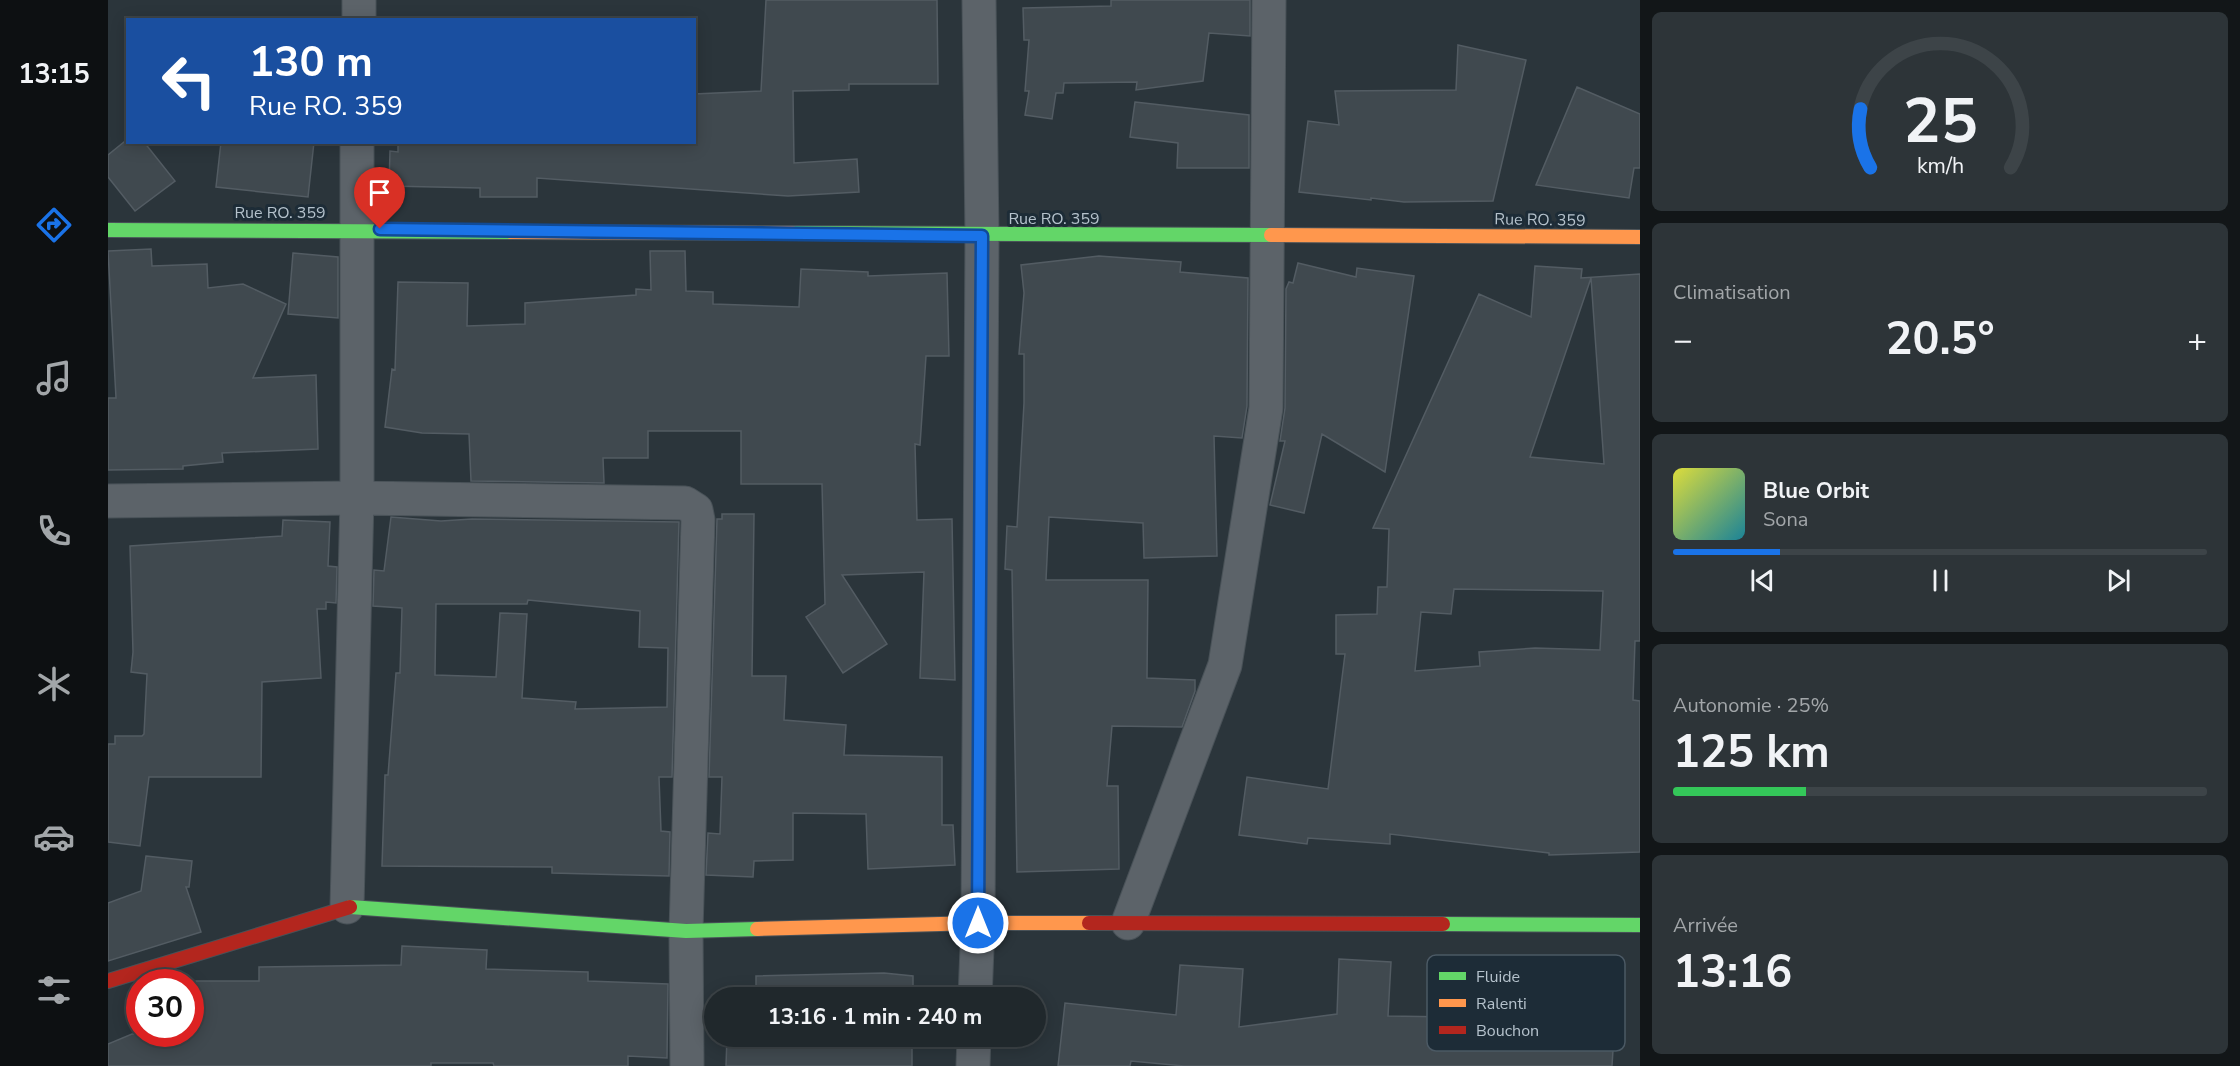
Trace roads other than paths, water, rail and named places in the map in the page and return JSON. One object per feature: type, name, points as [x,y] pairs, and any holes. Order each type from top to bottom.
[{"type":"street","points":[[359,0],[359,18]]},
{"type":"street","points":[[975,987],[978,923],[982,236],[979,0]]},
{"type":"street","points":[[1128,923],[1225,665],[1266,408],[1269,0]]},
{"type":"street","points":[[347,907],[357,498],[357,144]]},
{"type":"street","name":"Rue RO. 359","points":[[108,230],[356,229],[982,236],[1640,237]]},
{"type":"street","points":[[108,501],[357,498],[685,503],[696,510],[698,520],[686,930],[687,1066]]},
{"type":"street","points":[[108,981],[347,907],[686,930],[978,923],[1640,926]]},
{"type":"street","points":[[972,1066],[973,1047]]}]
